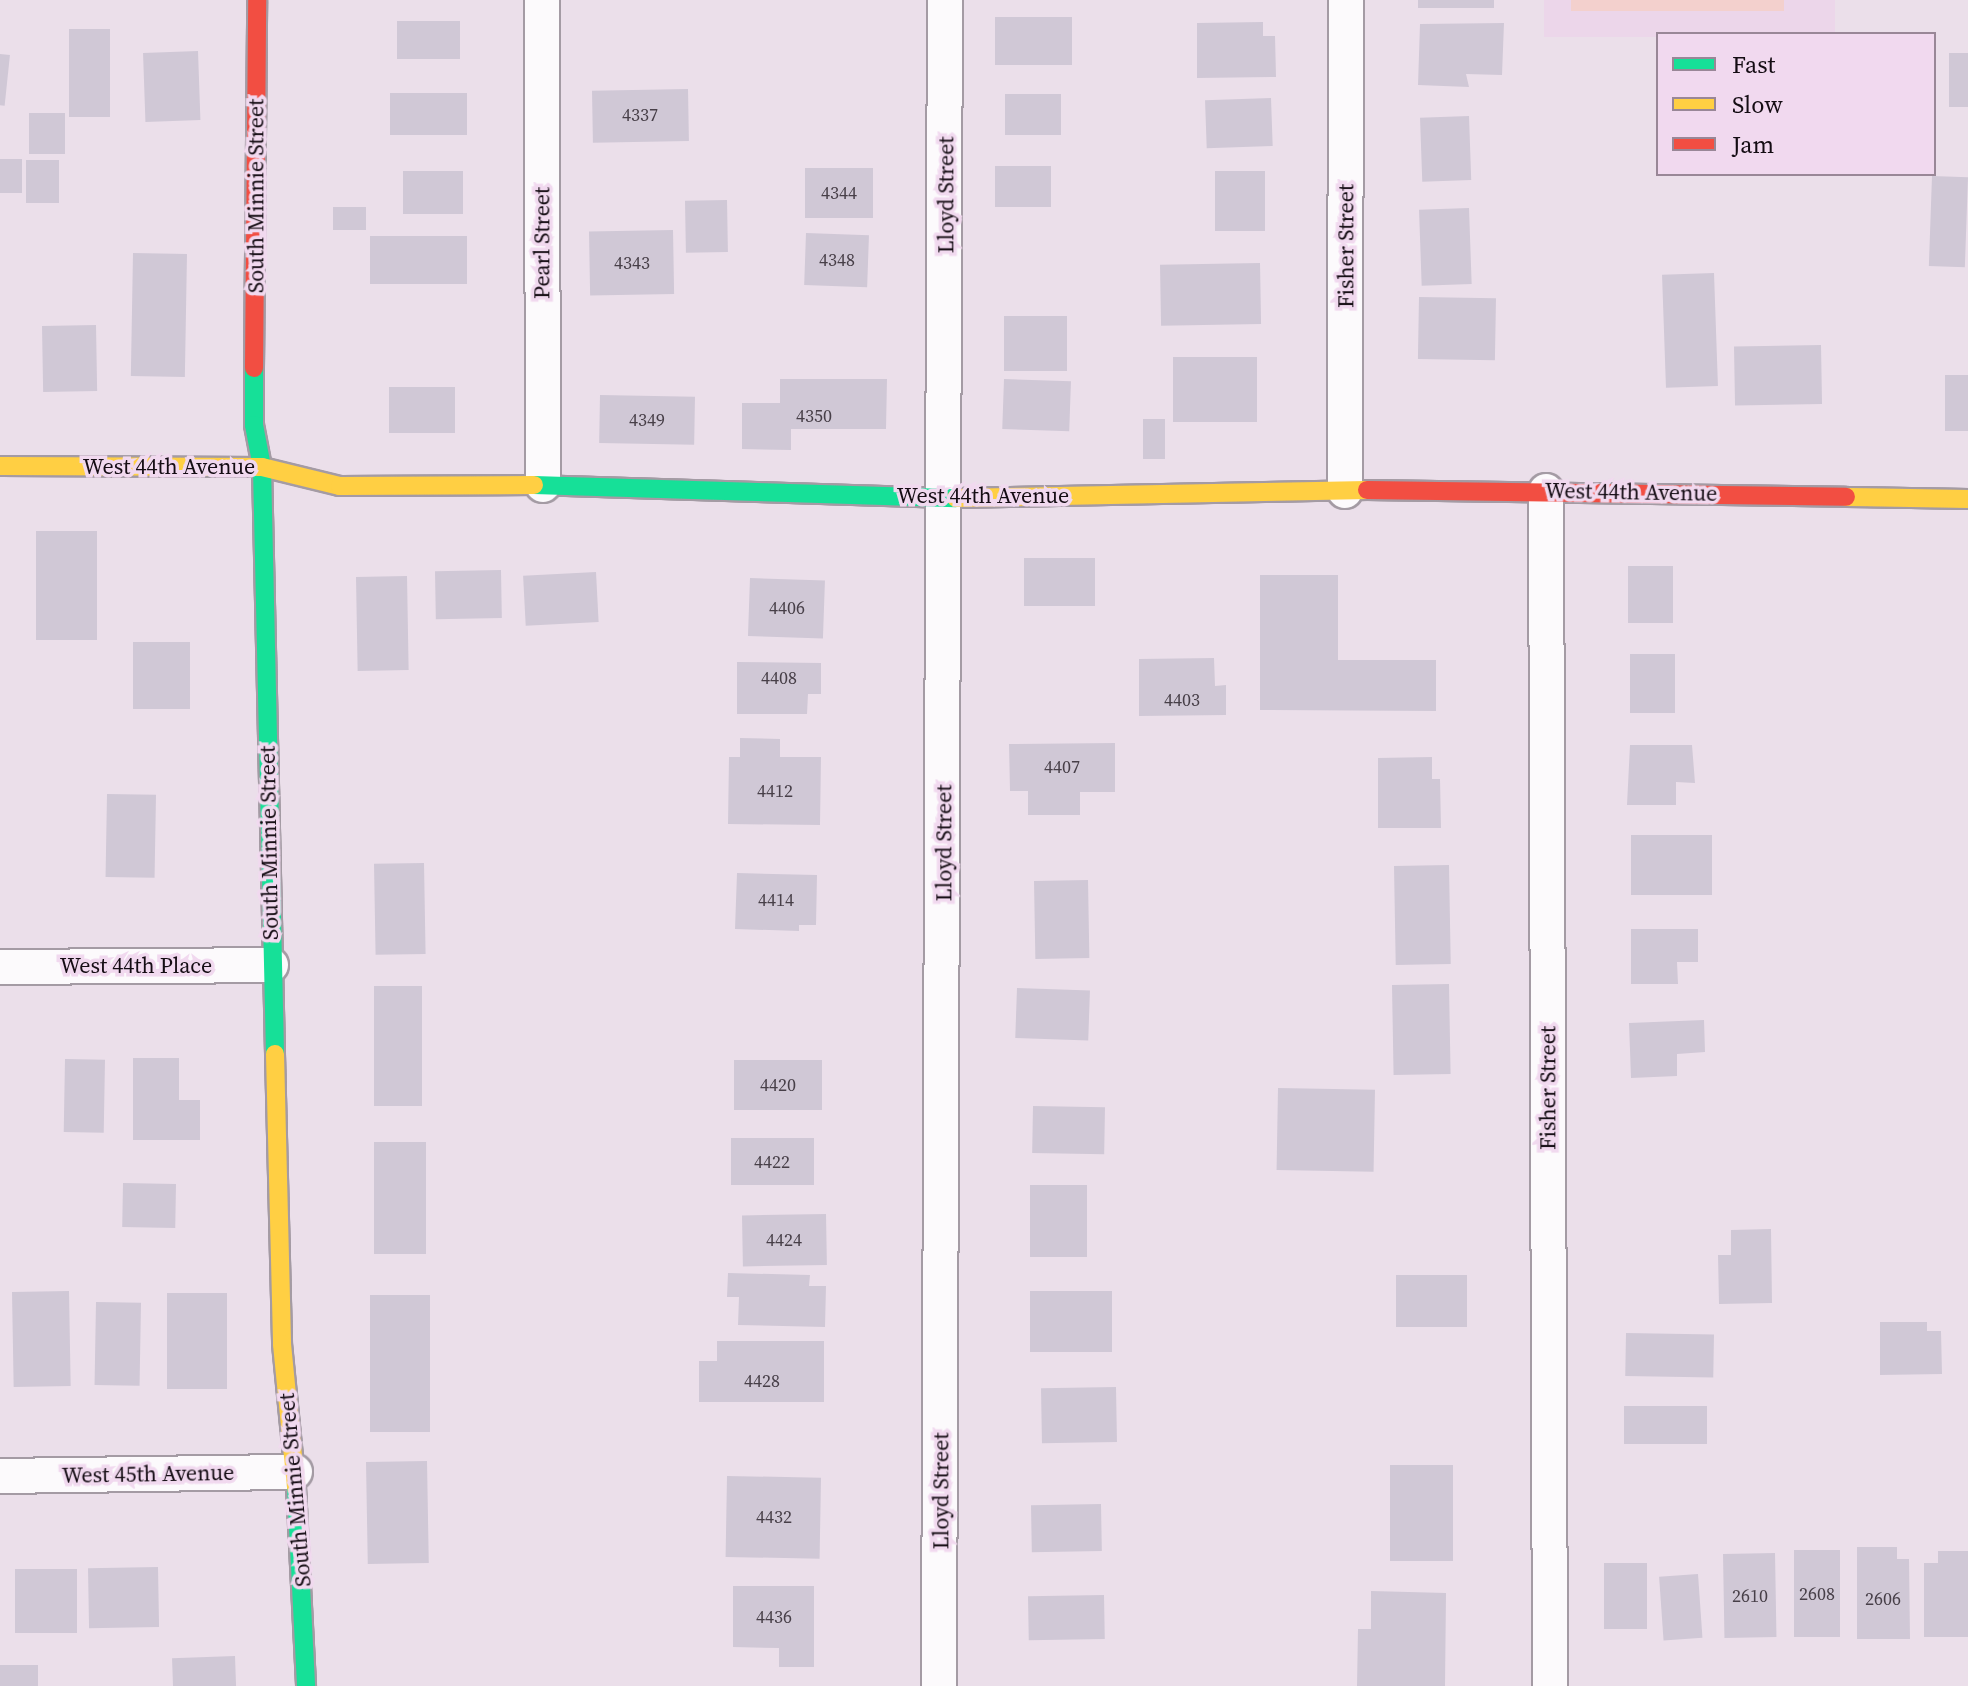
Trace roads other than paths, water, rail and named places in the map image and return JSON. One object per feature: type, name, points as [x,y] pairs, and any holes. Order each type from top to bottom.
[{"type":"street","name":"South Minnie Street","points":[[257,0],[254,425],[262,467],[282,1344],[295,1472],[306,1686]]},
{"type":"street","name":"Pearl Street","points":[[542,0],[543,485]]},
{"type":"street","name":"Lloyd Street","points":[[939,1686],[946,497],[945,0]]},
{"type":"street","name":"Fisher Street","points":[[1345,491],[1346,0]]},
{"type":"street","name":"West 44th Avenue","points":[[0,466],[262,467],[340,486],[543,485],[946,497],[1546,491],[1968,499]]},
{"type":"street","name":"Fisher Street","points":[[1546,491],[1550,1686]]},
{"type":"street","name":"West 44th Place","points":[[0,967],[271,965]]},
{"type":"street","name":"West 45th Avenue","points":[[0,1476],[295,1472]]}]
